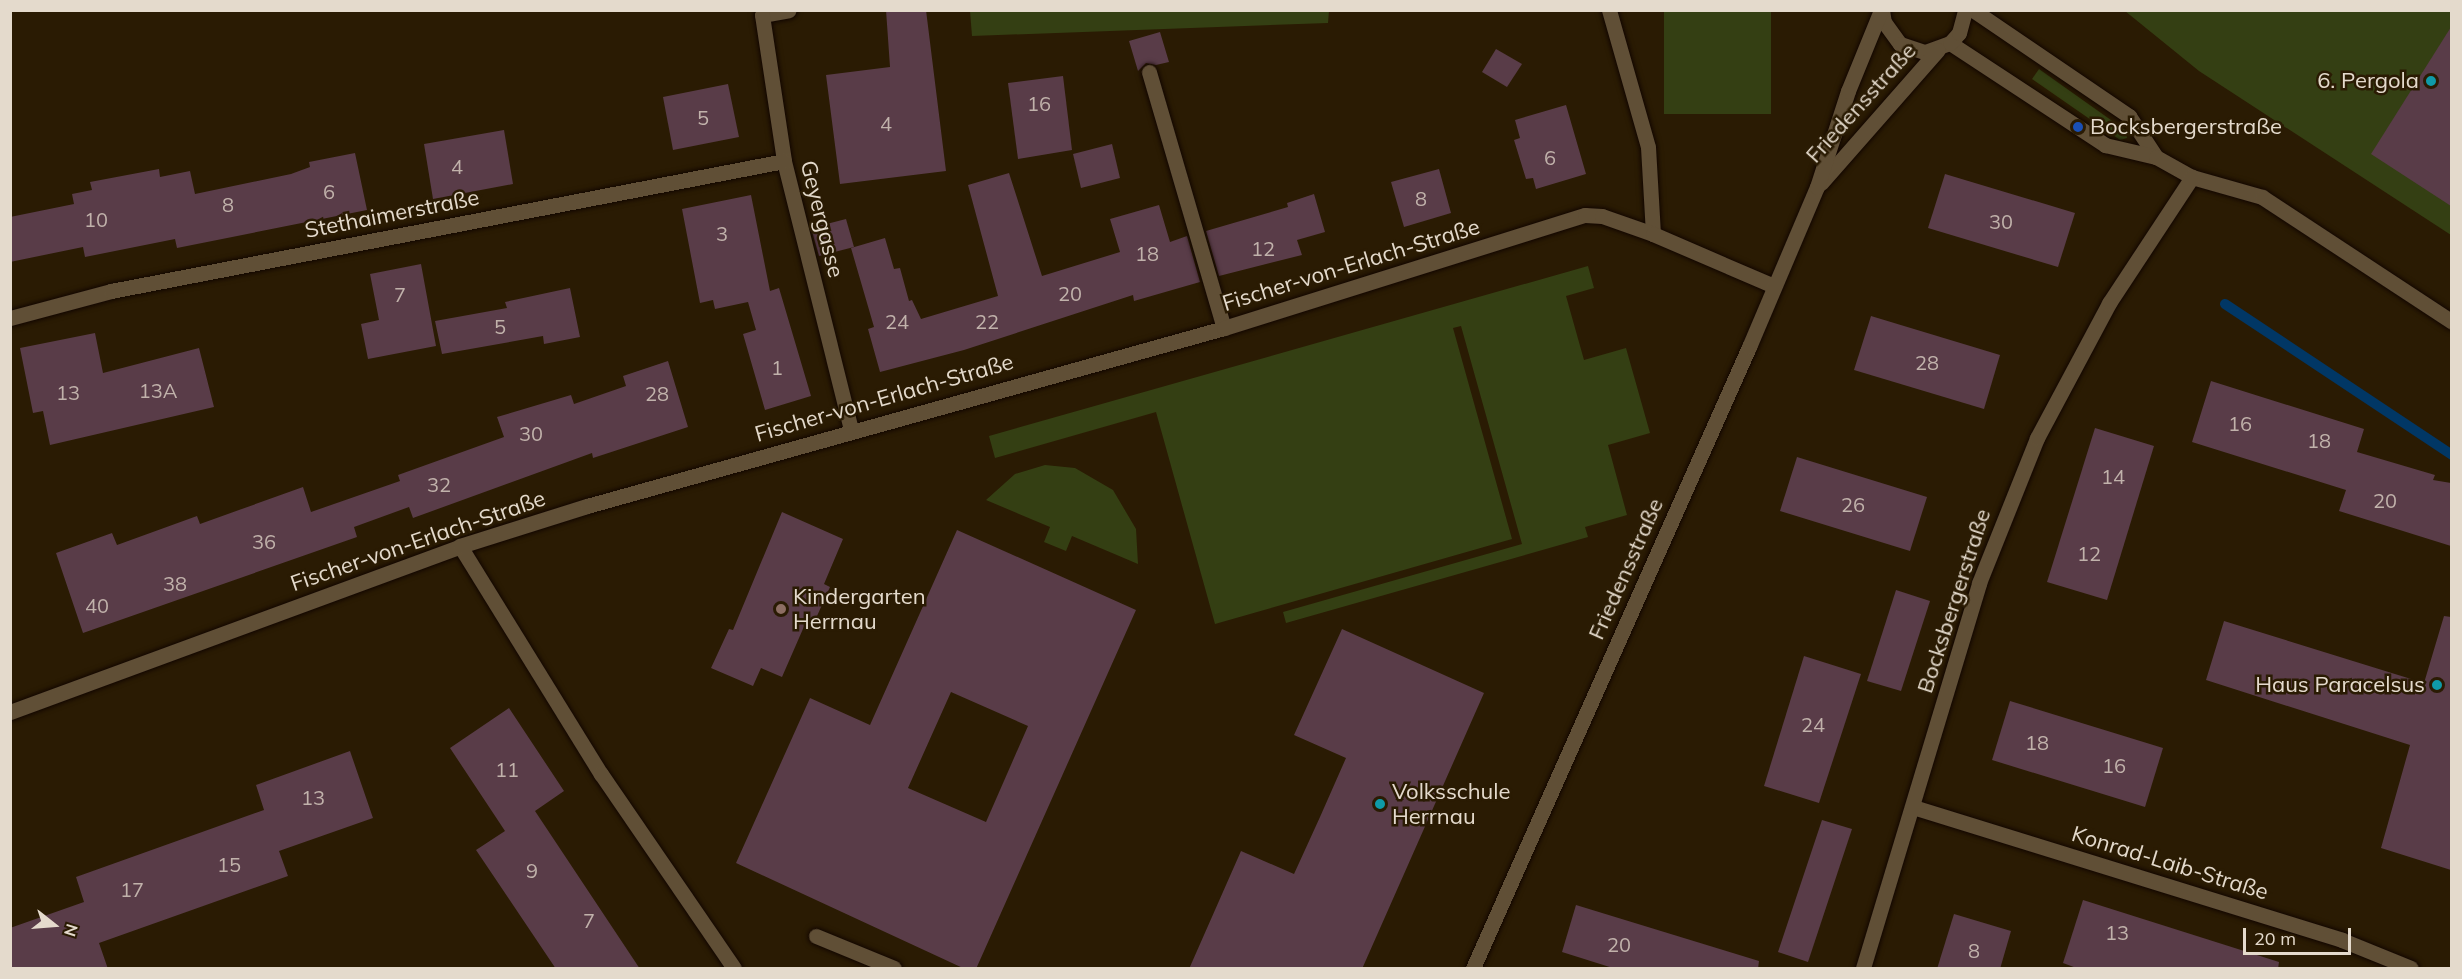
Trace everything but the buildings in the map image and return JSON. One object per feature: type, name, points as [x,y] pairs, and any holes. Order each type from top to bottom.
[{"type":"street","name":"Geyergasse","points":[[789,10],[762,15],[784,161],[851,430]]},
{"type":"street","points":[[1609,10],[1648,147],[1653,234]]},
{"type":"street","points":[[1882,10],[1884,22],[1900,44],[1918,51],[1944,47],[2105,145],[2156,157],[2192,177],[2262,197],[2451,322]]},
{"type":"street","name":"Friedensstraße","points":[[1473,969],[1817,187],[1848,91],[1882,10]]},
{"type":"street","name":"Friedensstraße","points":[[1817,187],[1959,33],[1965,10]]},
{"type":"street","points":[[1973,10],[2129,116],[2156,157]]},
{"type":"street","points":[[1149,72],[1224,328]]},
{"type":"street","name":"Stethaimerstraße","points":[[10,318],[111,291],[784,161]]},
{"type":"street","name":"Bocksbergerstraße","points":[[1863,969],[1979,583],[2037,438],[2109,303],[2192,177]]},
{"type":"street","name":"Fischer-von-Erlach-Straße","points":[[10,712],[460,546],[851,430],[1224,328],[1585,215],[1602,216],[1653,234],[1774,286]]},
{"type":"street","points":[[460,546],[601,774],[734,969]]},
{"type":"street","name":"Konrad-Laib-Straße","points":[[1913,807],[2342,940],[2411,969]]},
{"type":"street","points":[[816,936],[894,969]]},
{"type":"green space","points":[[970,10],[1329,11],[1328,23],[972,36]]},
{"type":"green space","points":[[1664,11],[1771,11],[1771,114],[1664,114]]},
{"type":"green space","points":[[2125,11],[2451,11],[2451,235],[2199,71]]},
{"type":"green space","points":[[2039,69],[2125,130],[2127,138],[2120,140],[2032,79]]},
{"type":"green space","points":[[1588,266],[1594,288],[1566,296],[1584,360],[1626,348],[1650,433],[1608,445],[1627,515],[1585,527],[1588,537],[1286,623],[1283,612],[1522,544],[1461,326],[1453,328],[1512,539],[1215,624],[1156,412],[995,458],[989,436]]},
{"type":"green space","points":[[1045,465],[1075,468],[1113,490],[1136,529],[1138,564],[1072,536],[1066,551],[1044,542],[1050,527],[986,500],[1015,474]]},
{"type":"waterway","points":[[2225,304],[2452,455]]},
{"type":"place","name":"6. Pergola","points":[[2431,81]]},
{"type":"place","name":"Bocksbergerstraße","points":[[2078,127]]},
{"type":"place","name":"Kindergarten Herrnau","points":[[781,609]]},
{"type":"place","name":"Haus Paracelsus","points":[[2437,685]]},
{"type":"place","name":"Volksschule Herrnau","points":[[1380,804]]}]
